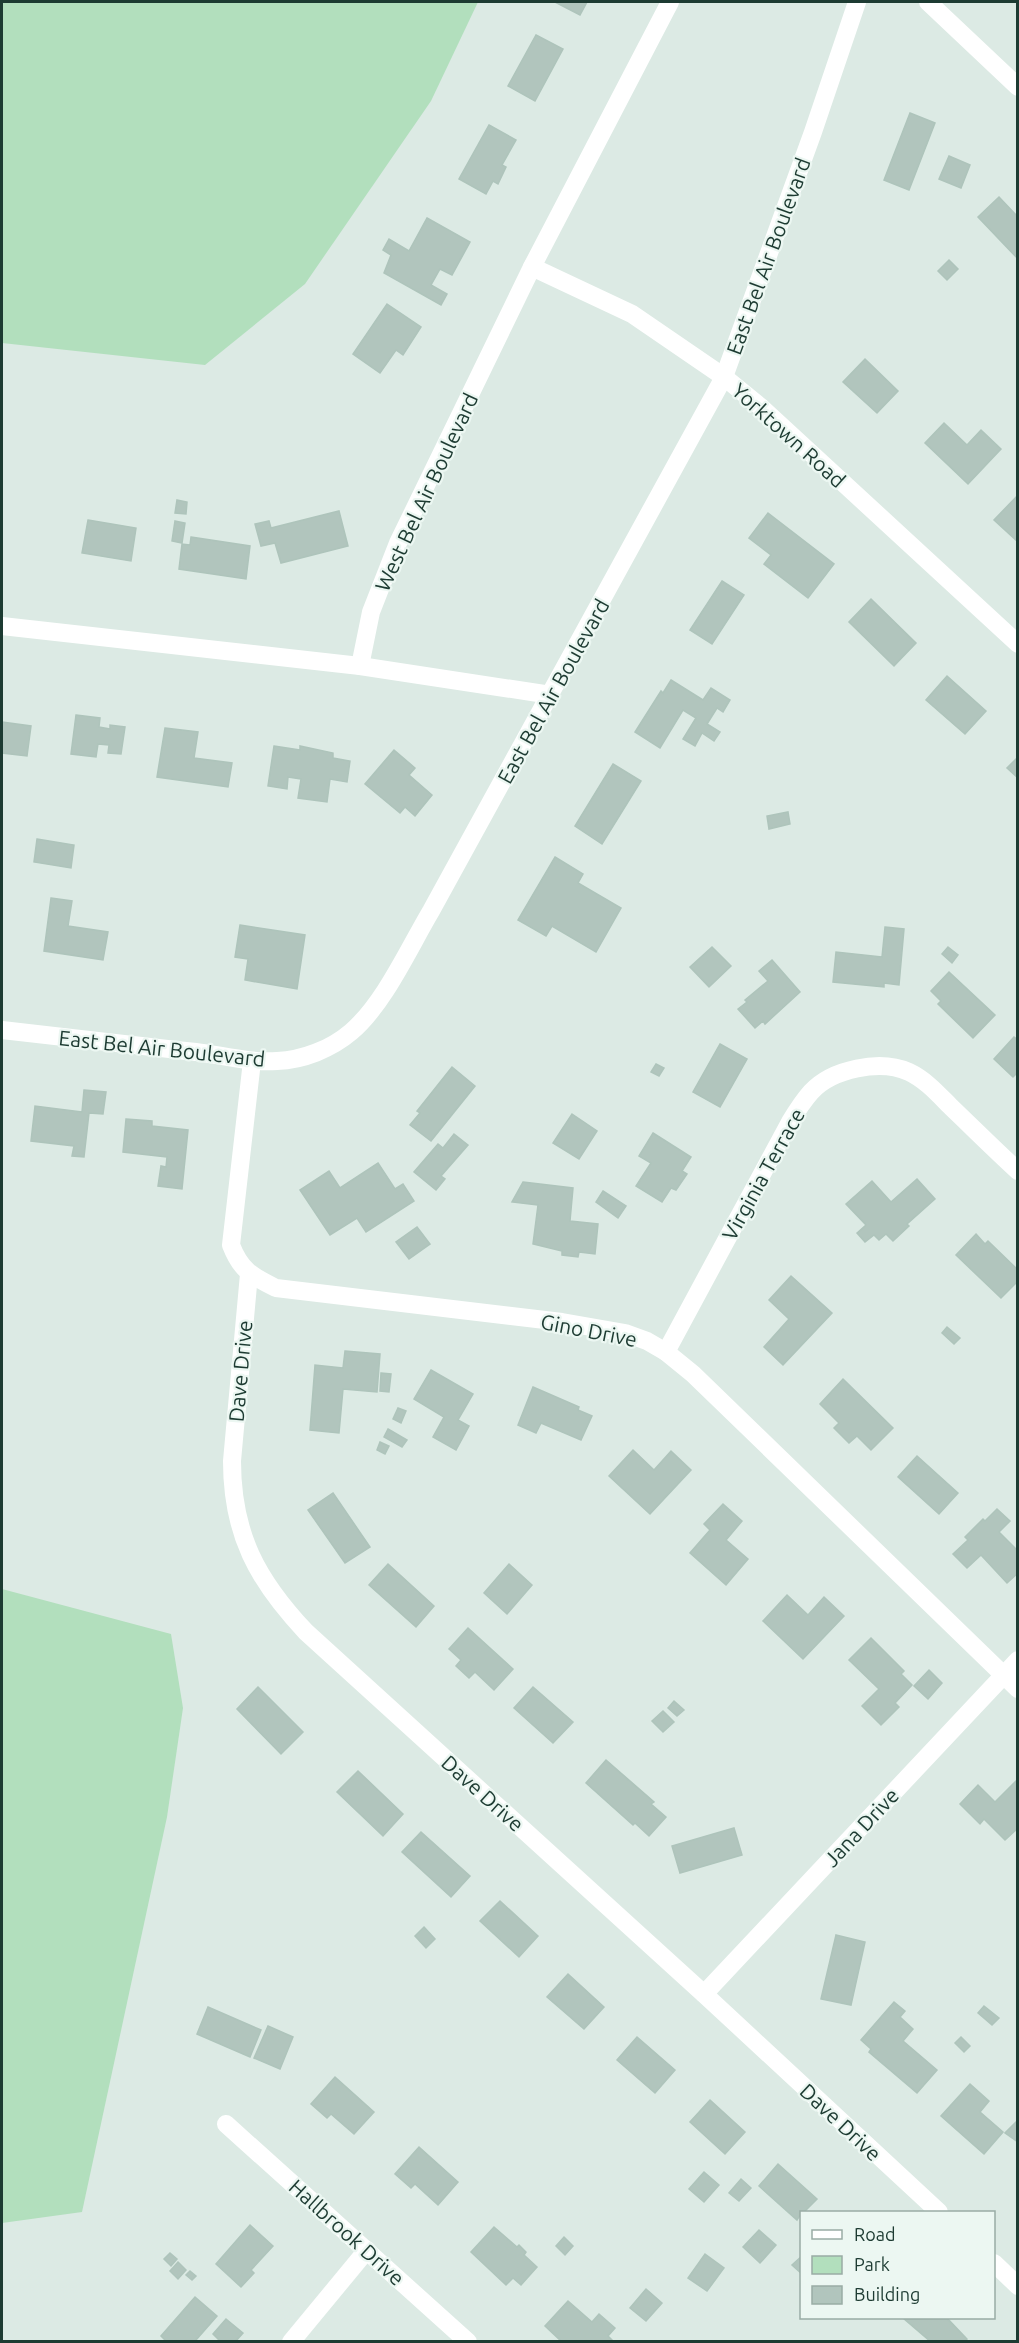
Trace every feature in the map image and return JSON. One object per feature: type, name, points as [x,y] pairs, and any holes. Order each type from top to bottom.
[{"type":"street","name":"West Bel Air Boulevard","points":[[360,666],[371,612],[398,543],[532,267],[670,2]]},
{"type":"street","name":"East Bel Air Boulevard","points":[[2,1030],[210,1053],[252,1060],[278,1061],[327,1049],[351,1032],[366,1017],[381,997],[431,911],[724,377],[813,132],[857,2]]},
{"type":"street","points":[[928,2],[1017,87]]},
{"type":"street","name":"Yorktown Road","points":[[532,267],[632,314],[724,377],[762,408],[1017,644]]},
{"type":"street","points":[[2,626],[360,666],[551,695]]},
{"type":"street","name":"Gino Drive","points":[[252,1060],[231,1245],[237,1261],[249,1274],[276,1288],[550,1321],[625,1333],[646,1341],[693,1374],[1017,1689]]},
{"type":"street","name":"Virginia Terrace","points":[[666,1353],[790,1122],[812,1091],[826,1080],[843,1073],[870,1068],[893,1068],[909,1072],[927,1084],[1017,1171]]},
{"type":"street","name":"Dave Drive","points":[[249,1274],[232,1461],[232,1488],[236,1512],[246,1544],[272,1593],[306,1632],[704,1994],[938,2211]]},
{"type":"street","name":"Jana Drive","points":[[704,1994],[1017,1660]]},
{"type":"street","name":"Hallbrook Drive","points":[[226,2124],[468,2342]]},
{"type":"street","points":[[291,2342],[367,2250]]},
{"type":"street","points":[[995,2266],[1017,2286]]},
{"type":"green space","points":[[2,2],[478,2],[431,101],[305,284],[205,365],[2,343]]},
{"type":"green space","points":[[2,1589],[171,1634],[183,1708],[167,1817],[82,2212],[2,2223]]},
{"type":"building","points":[[555,2],[587,2],[580,15]]},
{"type":"building","points":[[536,35],[563,49],[535,101],[508,86]]},
{"type":"building","points":[[910,113],[935,123],[909,190],[884,180]]},
{"type":"building","points":[[489,125],[516,140],[502,165],[506,167],[498,184],[493,181],[486,194],[459,179]]},
{"type":"building","points":[[949,156],[970,165],[961,188],[939,179]]},
{"type":"building","points":[[999,197],[1018,217],[1018,259],[978,217]]},
{"type":"building","points":[[427,218],[470,242],[452,275],[440,269],[431,285],[447,294],[441,305],[384,273],[391,255],[383,250],[389,239],[409,251]]},
{"type":"building","points":[[949,260],[958,269],[947,280],[938,271]]},
{"type":"building","points":[[387,304],[421,327],[403,355],[396,350],[380,373],[353,354]]},
{"type":"building","points":[[865,359],[898,391],[877,413],[843,382]]},
{"type":"building","points":[[944,423],[967,445],[981,430],[1001,449],[968,484],[925,443]]},
{"type":"building","points":[[1018,495],[1018,542],[994,520]]},
{"type":"building","points":[[177,500],[187,502],[186,514],[175,513]]},
{"type":"building","points":[[339,511],[348,546],[281,563],[275,543],[261,546],[255,524],[269,521],[271,528]]},
{"type":"building","points":[[768,513],[834,564],[808,598],[764,564],[771,555],[749,538]]},
{"type":"building","points":[[88,520],[136,528],[131,561],[82,553]]},
{"type":"building","points":[[175,521],[185,523],[182,543],[172,541]]},
{"type":"building","points":[[191,537],[250,546],[246,579],[179,569],[182,544],[190,545]]},
{"type":"building","points":[[722,581],[744,595],[712,644],[690,630]]},
{"type":"building","points":[[871,599],[916,643],[894,666],[849,622]]},
{"type":"building","points":[[947,676],[986,711],[965,734],[926,700]]},
{"type":"building","points":[[671,680],[703,700],[711,688],[730,700],[723,712],[717,708],[707,724],[720,732],[714,741],[702,733],[695,746],[683,739],[696,718],[683,710],[660,748],[635,732],[661,691],[663,693]]},
{"type":"building","points":[[76,715],[100,718],[99,727],[110,729],[110,725],[125,727],[121,754],[108,753],[109,745],[98,744],[96,757],[71,754]]},
{"type":"building","points":[[2,722],[31,726],[27,756],[2,753]]},
{"type":"building","points":[[165,728],[198,732],[194,758],[232,763],[228,787],[157,777]]},
{"type":"building","points":[[274,746],[300,750],[300,746],[333,753],[333,758],[350,761],[347,782],[330,779],[327,802],[298,798],[301,779],[288,777],[287,789],[268,786]]},
{"type":"building","points":[[394,750],[415,768],[409,775],[432,795],[415,816],[405,807],[400,813],[365,784]]},
{"type":"building","points":[[1018,757],[1018,778],[1007,768]]},
{"type":"building","points":[[613,764],[641,781],[602,844],[575,826]]},
{"type":"building","points":[[788,812],[790,824],[769,829],[767,816]]},
{"type":"building","points":[[37,839],[74,845],[71,868],[34,862]]},
{"type":"building","points":[[555,857],[583,874],[578,883],[621,908],[596,952],[552,926],[546,936],[518,920]]},
{"type":"building","points":[[51,898],[72,901],[68,926],[108,932],[103,960],[44,951]]},
{"type":"building","points":[[240,925],[305,935],[297,989],[245,980],[248,959],[235,957]]},
{"type":"building","points":[[885,927],[904,929],[899,985],[884,983],[884,987],[833,982],[836,952],[882,957]]},
{"type":"building","points":[[712,947],[731,966],[709,987],[690,967]]},
{"type":"building","points":[[948,947],[958,955],[952,963],[942,954]]},
{"type":"building","points":[[772,960],[800,992],[765,1024],[763,1021],[755,1028],[738,1009],[747,1002],[745,1000],[768,981],[759,971]]},
{"type":"building","points":[[949,972],[995,1015],[973,1038],[938,1004],[941,1001],[931,991]]},
{"type":"building","points":[[1014,1037],[1018,1040],[1018,1072],[1013,1077],[994,1059]]},
{"type":"building","points":[[720,1044],[747,1059],[720,1107],[693,1092]]},
{"type":"building","points":[[656,1064],[664,1068],[659,1076],[651,1072]]},
{"type":"building","points":[[452,1067],[475,1086],[431,1141],[410,1125],[420,1113],[417,1111]]},
{"type":"building","points":[[84,1090],[106,1092],[103,1114],[89,1113],[84,1157],[72,1156],[74,1146],[31,1141],[35,1106],[82,1112]]},
{"type":"building","points":[[572,1114],[597,1131],[579,1159],[553,1143]]},
{"type":"building","points":[[126,1119],[152,1121],[152,1126],[188,1130],[182,1189],[158,1186],[161,1166],[166,1167],[167,1157],[123,1152]]},
{"type":"building","points":[[653,1133],[691,1157],[682,1171],[687,1174],[676,1190],[671,1188],[662,1202],[636,1186],[651,1163],[639,1156]]},
{"type":"building","points":[[454,1134],[468,1145],[441,1176],[445,1179],[436,1190],[414,1172],[438,1144],[443,1148]]},
{"type":"building","points":[[378,1163],[395,1189],[403,1184],[414,1201],[366,1232],[357,1218],[330,1235],[300,1190],[329,1171],[340,1188]]},
{"type":"building","points":[[917,1179],[935,1199],[907,1224],[909,1226],[893,1241],[886,1234],[879,1240],[874,1235],[865,1242],[857,1233],[866,1225],[846,1204],[872,1181],[891,1202]]},
{"type":"building","points":[[523,1182],[573,1188],[570,1221],[598,1224],[595,1254],[579,1252],[578,1257],[562,1255],[562,1251],[533,1244],[538,1205],[512,1202]]},
{"type":"building","points":[[603,1191],[626,1206],[618,1218],[596,1202]]},
{"type":"building","points":[[417,1227],[430,1244],[409,1259],[396,1242]]},
{"type":"building","points":[[976,1234],[985,1244],[988,1241],[1018,1270],[1018,1281],[1001,1298],[956,1255]]},
{"type":"building","points":[[791,1276],[832,1313],[783,1365],[764,1347],[789,1319],[769,1300]]},
{"type":"building","points":[[947,1327],[960,1338],[954,1344],[942,1333]]},
{"type":"building","points":[[345,1351],[380,1354],[377,1392],[343,1389],[339,1433],[310,1430],[315,1365],[343,1368]]},
{"type":"building","points":[[431,1370],[473,1394],[458,1420],[469,1426],[456,1450],[433,1437],[444,1417],[414,1399]]},
{"type":"building","points":[[381,1373],[391,1374],[389,1392],[380,1391]]},
{"type":"building","points":[[843,1379],[893,1428],[871,1450],[857,1436],[849,1443],[834,1428],[839,1423],[820,1404]]},
{"type":"building","points":[[533,1387],[579,1407],[578,1410],[592,1416],[581,1440],[541,1423],[536,1433],[518,1425]]},
{"type":"building","points":[[398,1408],[406,1411],[401,1423],[393,1419]]},
{"type":"building","points":[[388,1429],[407,1440],[402,1447],[384,1437]]},
{"type":"building","points":[[380,1442],[389,1446],[385,1454],[377,1450]]},
{"type":"building","points":[[633,1450],[654,1470],[671,1451],[691,1470],[650,1514],[609,1476]]},
{"type":"building","points":[[917,1456],[958,1493],[939,1514],[898,1477]]},
{"type":"building","points":[[333,1493],[370,1547],[345,1563],[308,1510]]},
{"type":"building","points":[[723,1504],[742,1521],[726,1540],[748,1559],[726,1585],[690,1553],[710,1530],[704,1524]]},
{"type":"building","points":[[997,1509],[1010,1521],[999,1532],[1018,1551],[1018,1573],[1007,1583],[981,1555],[967,1568],[953,1554],[968,1540],[965,1537]]},
{"type":"building","points":[[388,1564],[434,1606],[416,1627],[369,1585]]},
{"type":"building","points":[[509,1564],[532,1585],[507,1614],[484,1593]]},
{"type":"building","points":[[787,1595],[808,1615],[824,1597],[844,1616],[803,1659],[763,1621]]},
{"type":"building","points":[[468,1628],[513,1669],[494,1690],[475,1672],[469,1678],[456,1666],[461,1660],[449,1649]]},
{"type":"building","points":[[871,1638],[904,1671],[901,1674],[912,1685],[895,1703],[899,1707],[881,1725],[862,1706],[879,1689],[849,1660]]},
{"type":"building","points":[[929,1670],[942,1683],[928,1699],[914,1686]]},
{"type":"building","points":[[258,1687],[303,1732],[281,1754],[237,1709]]},
{"type":"building","points":[[533,1687],[573,1722],[553,1743],[514,1708]]},
{"type":"building","points":[[674,1701],[684,1710],[677,1716],[668,1708]]},
{"type":"building","points":[[663,1711],[674,1722],[663,1732],[652,1721]]},
{"type":"building","points":[[606,1760],[654,1802],[651,1804],[666,1817],[649,1836],[635,1823],[633,1825],[586,1783]]},
{"type":"building","points":[[358,1771],[403,1814],[383,1836],[337,1792]]},
{"type":"building","points":[[1016,1781],[1018,1828],[1005,1840],[984,1819],[980,1824],[960,1804],[978,1785],[995,1802]]},
{"type":"building","points":[[734,1828],[742,1855],[680,1873],[672,1846]]},
{"type":"building","points":[[421,1832],[470,1876],[451,1897],[402,1852]]},
{"type":"building","points":[[500,1901],[538,1936],[519,1957],[480,1921]]},
{"type":"building","points":[[424,1927],[435,1939],[426,1948],[415,1936]]},
{"type":"building","points":[[836,1935],[865,1942],[851,2005],[821,1999]]},
{"type":"building","points":[[568,1974],[604,2007],[584,2029],[547,1997]]},
{"type":"building","points":[[894,2002],[905,2011],[900,2017],[913,2029],[903,2041],[937,2070],[917,2093],[869,2052],[871,2049],[861,2040]]},
{"type":"building","points":[[984,2006],[999,2018],[992,2025],[978,2013]]},
{"type":"building","points":[[208,2007],[261,2030],[250,2057],[197,2034]]},
{"type":"building","points":[[268,2026],[293,2037],[280,2069],[254,2058]]},
{"type":"building","points":[[637,2037],[675,2070],[655,2093],[617,2060]]},
{"type":"building","points":[[961,2037],[970,2046],[964,2052],[955,2043]]},
{"type":"building","points":[[335,2077],[374,2112],[354,2134],[331,2114],[327,2118],[311,2104]]},
{"type":"building","points":[[970,2084],[989,2101],[980,2112],[1003,2132],[984,2154],[941,2116]]},
{"type":"building","points":[[710,2100],[745,2132],[725,2154],[690,2122]]},
{"type":"building","points":[[1018,2120],[1018,2142],[1005,2133]]},
{"type":"building","points":[[419,2147],[458,2182],[438,2205],[415,2184],[411,2188],[395,2174]]},
{"type":"building","points":[[778,2164],[817,2199],[805,2211],[800,2211],[797,2220],[759,2186]]},
{"type":"building","points":[[704,2172],[719,2185],[704,2202],[689,2189]]},
{"type":"building","points":[[741,2179],[751,2188],[739,2201],[729,2193]]},
{"type":"building","points":[[250,2225],[273,2246],[251,2270],[254,2273],[241,2287],[216,2264]]},
{"type":"building","points":[[494,2227],[517,2247],[519,2245],[526,2252],[524,2255],[537,2267],[521,2285],[513,2278],[506,2285],[471,2252]]},
{"type":"building","points":[[759,2230],[776,2245],[760,2263],[743,2247]]},
{"type":"building","points":[[564,2237],[573,2246],[565,2255],[556,2246]]},
{"type":"building","points":[[170,2253],[177,2259],[171,2266],[164,2259]]},
{"type":"building","points":[[705,2254],[724,2268],[707,2291],[688,2278]]},
{"type":"building","points":[[800,2258],[800,2272],[792,2265]]},
{"type":"building","points":[[178,2262],[186,2270],[178,2279],[170,2271]]},
{"type":"building","points":[[190,2271],[196,2276],[192,2280],[186,2275]]},
{"type":"building","points":[[646,2289],[662,2303],[646,2321],[630,2308]]},
{"type":"building","points":[[195,2297],[217,2316],[196,2340],[198,2342],[167,2342],[161,2336]]},
{"type":"building","points":[[568,2301],[592,2322],[599,2314],[615,2328],[608,2336],[612,2340],[610,2342],[562,2342],[545,2326]]},
{"type":"building","points":[[226,2319],[243,2333],[235,2342],[221,2342],[213,2334]]},
{"type":"building","points":[[904,2319],[948,2319],[967,2339],[965,2342],[931,2342]]}]
